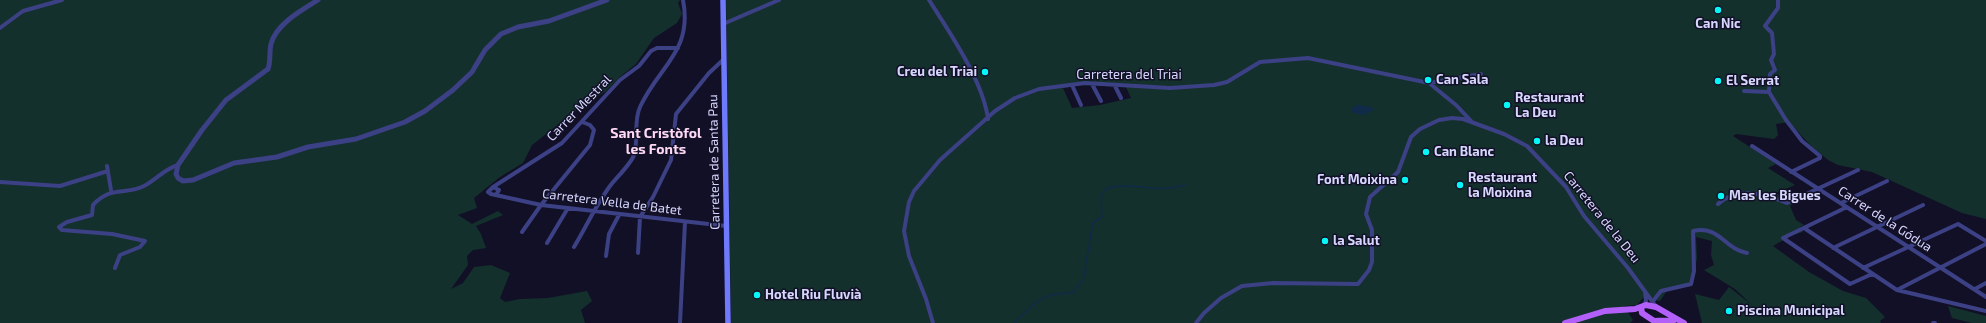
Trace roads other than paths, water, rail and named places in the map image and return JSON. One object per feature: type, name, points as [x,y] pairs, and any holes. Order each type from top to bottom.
[{"type":"main road","name":"Carretera de Santa Pau","points":[[723,0],[728,323]]},
{"type":"main road","points":[[1642,306],[1643,315]]},
{"type":"main road","points":[[1566,323],[1606,311],[1626,310],[1642,306],[1660,310],[1681,322]]},
{"type":"main road","points":[[1626,310],[1643,315],[1650,320],[1681,322]]},
{"type":"main road","points":[[1660,310],[1664,316],[1660,321]]},
{"type":"street","points":[[0,28],[10,24],[14,16],[45,4],[62,0]]},
{"type":"street","points":[[318,0],[302,10],[276,34],[271,43],[271,61],[268,69],[226,100],[202,130],[178,165],[176,174],[178,178],[183,181],[193,180],[234,163],[277,157],[308,147],[356,139],[405,122],[454,90],[472,72],[485,50],[505,32],[518,27],[549,21],[607,0]]},
{"type":"street","points":[[574,247],[609,187],[632,159],[636,148],[637,119],[640,107],[678,48],[686,21],[684,0]]},
{"type":"street","points":[[723,24],[778,0]]},
{"type":"street","points":[[929,0],[973,76],[988,119]]},
{"type":"street","points":[[1778,0],[1778,8],[1765,26],[1772,33],[1774,54],[1771,60],[1775,70],[1770,74],[1769,92],[1795,133],[1820,156],[1820,158],[1791,172]]},
{"type":"street","name":"Carrer Mestral","points":[[493,187],[557,147],[620,80],[639,66],[650,52],[657,48],[678,48]]},
{"type":"street","name":"Carretera del Triai","points":[[933,323],[926,298],[908,256],[904,231],[909,202],[918,184],[940,160],[988,119],[995,111],[1016,98],[1039,89],[1092,84],[1170,88],[1217,84],[1227,82],[1260,62],[1302,57],[1319,59],[1429,83],[1456,105],[1473,123]]},
{"type":"street","points":[[638,253],[640,217],[653,197],[671,160],[675,119],[678,110],[709,73],[724,59]]},
{"type":"street","points":[[1429,83],[1481,74]]},
{"type":"street","points":[[1092,84],[1101,101]]},
{"type":"street","points":[[1072,85],[1081,105]]},
{"type":"street","points":[[1115,86],[1121,98]]},
{"type":"street","points":[[1744,91],[1769,92]]},
{"type":"street","name":"Carretera de la Deu","points":[[1196,323],[1221,298],[1242,286],[1272,283],[1358,284],[1369,270],[1372,262],[1372,230],[1366,214],[1370,197],[1398,172],[1411,137],[1420,129],[1439,120],[1452,118],[1463,119],[1504,134],[1527,146],[1566,187],[1584,216],[1628,268],[1660,310]]},
{"type":"street","points":[[522,232],[541,205],[583,155],[592,140],[594,132],[592,127],[582,122]]},
{"type":"street","name":"Carrer de la Gódua","points":[[1752,146],[1986,297]]},
{"type":"street","points":[[115,268],[120,255],[140,247],[145,240],[142,238],[119,237],[112,234],[62,230],[59,227],[70,221],[85,219],[92,215],[93,205],[111,190],[140,187],[169,168],[178,165]]},
{"type":"street","points":[[107,166],[111,190]]},
{"type":"street","points":[[1718,204],[1725,197],[1734,193],[1766,196],[1787,204],[1858,170]]},
{"type":"street","points":[[0,182],[60,186],[108,171]]},
{"type":"street","points":[[1841,203],[1887,181]]},
{"type":"street","points":[[493,187],[499,190],[496,195],[488,192],[493,187]]},
{"type":"street","name":"Carretera Vella de Batet","points":[[496,195],[541,205],[726,226]]},
{"type":"street","points":[[1834,248],[1923,205]]},
{"type":"street","points":[[1847,207],[1783,238],[1850,284],[1872,274]]},
{"type":"street","points":[[547,242],[568,208]]},
{"type":"street","points":[[606,256],[609,234],[619,214]]},
{"type":"street","points":[[680,323],[685,222]]},
{"type":"street","points":[[1863,268],[1958,224],[1986,241]]},
{"type":"street","points":[[1653,301],[1658,294],[1671,287],[1687,287],[1692,282],[1693,230],[1700,228],[1712,230],[1740,253],[1747,253]]},
{"type":"street","points":[[1804,228],[1897,290],[1986,311]]},
{"type":"street","points":[[1897,290],[1986,244]]},
{"type":"street","points":[[1975,289],[1986,283]]},
{"type":"street","points":[[1642,306],[1646,301],[1645,292],[1658,294]]},
{"type":"water","points":[[1357,105],[1371,107],[1374,110],[1363,115],[1351,112],[1353,107]]},
{"type":"waterway","points":[[1015,323],[1040,300],[1054,294],[1072,293],[1083,281],[1093,222],[1102,217],[1101,196],[1107,188],[1117,186],[1166,188],[1186,184]]},
{"type":"place","name":"Can Nic","points":[[1718,10]]},
{"type":"place","name":"Creu del Triai","points":[[985,72]]},
{"type":"place","name":"Can Sala","points":[[1428,80]]},
{"type":"place","name":"El Serrat","points":[[1718,81]]},
{"type":"place","name":"Restaurant La Deu","points":[[1507,105]]},
{"type":"place","name":"la Deu","points":[[1537,141]]},
{"type":"place","name":"Can Blanc","points":[[1426,152]]},
{"type":"place","name":"Font Moixina","points":[[1405,180]]},
{"type":"place","name":"Restaurant la Moixina","points":[[1460,185]]},
{"type":"place","name":"Mas les Bigues","points":[[1721,196]]},
{"type":"place","name":"la Salut","points":[[1325,241]]},
{"type":"place","name":"Hotel Riu Fluvià","points":[[757,295]]},
{"type":"place","name":"Piscina Municipal","points":[[1729,311]]},
{"type":"district","name":"Sant Cristòfol les Fonts","points":[[656,142]]}]
